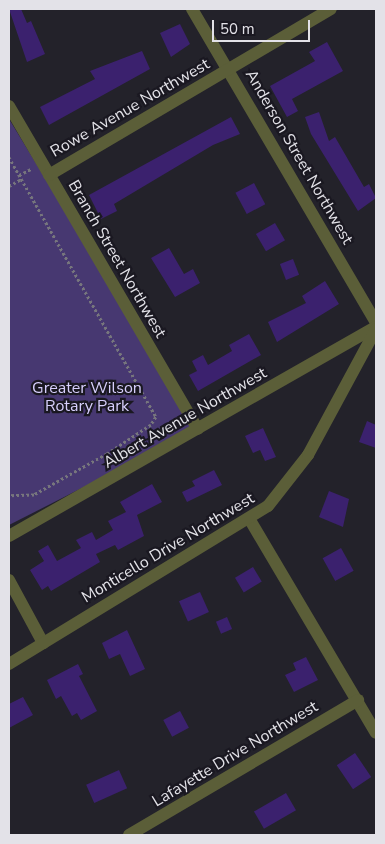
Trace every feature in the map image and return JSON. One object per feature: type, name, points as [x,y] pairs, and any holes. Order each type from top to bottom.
[{"type":"street","name":"Anderson Street Northwest","points":[[192,9],[376,323]]},
{"type":"street","name":"Rowe Avenue Northwest","points":[[49,175],[330,9]]},
{"type":"street","name":"Branch Street Northwest","points":[[9,106],[198,429]]},
{"type":"street","name":"Albert Avenue Northwest","points":[[9,536],[376,328]]},
{"type":"street","name":"Monticello Drive Northwest","points":[[9,664],[250,520],[282,492],[308,455],[376,328]]},
{"type":"street","points":[[250,520],[376,732]]},
{"type":"street","points":[[9,580],[43,643]]},
{"type":"street","name":"Lafayette Drive Northwest","points":[[129,835],[358,700]]},
{"type":"path","points":[[9,157],[156,417],[151,426],[107,454],[34,495],[9,496]]},
{"type":"path","points":[[9,186],[21,179]]},
{"type":"green space","name":"Greater Wilson Rotary Park","points":[[9,119],[198,429],[9,525]]},
{"type":"building","points":[[9,9],[21,9],[27,23],[31,21],[45,54],[27,62]]},
{"type":"building","points":[[180,24],[190,44],[171,57],[160,33]]},
{"type":"building","points":[[327,42],[343,71],[292,99],[298,111],[287,117],[270,86],[315,61],[309,52]]},
{"type":"building","points":[[142,51],[150,69],[49,125],[40,107],[95,79],[90,71]]},
{"type":"building","points":[[319,112],[329,141],[335,137],[364,187],[369,184],[376,198],[358,211],[311,134],[305,117]]},
{"type":"building","points":[[231,117],[240,134],[213,145],[114,204],[117,211],[101,219],[89,195]]},
{"type":"building","points":[[254,183],[265,204],[247,214],[235,193]]},
{"type":"building","points":[[275,223],[285,240],[266,251],[256,234]]},
{"type":"building","points":[[169,248],[184,274],[193,269],[200,283],[175,297],[151,258]]},
{"type":"building","points":[[293,259],[299,275],[286,280],[280,264]]},
{"type":"building","points":[[325,281],[339,304],[277,342],[268,322],[306,303],[302,296]]},
{"type":"building","points":[[249,334],[261,355],[198,391],[189,375],[197,371],[192,361],[203,355],[208,365],[232,351],[229,345]]},
{"type":"building","points":[[367,421],[376,425],[376,448],[359,442]]},
{"type":"building","points":[[263,428],[276,457],[265,461],[260,450],[253,453],[245,436]]},
{"type":"building","points":[[214,470],[222,485],[187,502],[182,492],[195,486],[192,481]]},
{"type":"building","points":[[152,484],[162,502],[137,515],[144,536],[118,550],[115,545],[96,554],[100,562],[51,591],[48,586],[42,590],[30,570],[44,561],[38,551],[48,545],[57,561],[81,548],[76,540],[92,532],[96,540],[113,530],[108,521],[126,512],[120,502]]},
{"type":"building","points":[[329,491],[349,499],[343,527],[319,517]]},
{"type":"building","points":[[341,548],[354,571],[335,581],[323,558]]},
{"type":"building","points":[[253,567],[262,582],[244,592],[235,578]]},
{"type":"building","points":[[200,592],[209,612],[188,621],[179,601]]},
{"type":"building","points":[[227,617],[232,629],[221,634],[216,622]]},
{"type":"building","points":[[127,630],[145,669],[130,676],[120,654],[109,659],[102,643]]},
{"type":"building","points":[[306,657],[318,680],[294,692],[285,675],[296,670],[293,663]]},
{"type":"building","points":[[78,664],[83,674],[79,676],[97,711],[81,720],[77,713],[72,716],[61,696],[56,699],[47,680]]},
{"type":"building","points":[[23,697],[33,715],[9,728],[9,704]]},
{"type":"building","points":[[180,711],[189,728],[172,737],[163,720]]},
{"type":"building","points":[[355,753],[371,777],[353,789],[337,765]]},
{"type":"building","points":[[119,770],[127,788],[94,803],[86,785]]},
{"type":"building","points":[[286,793],[296,810],[264,829],[254,811]]}]
